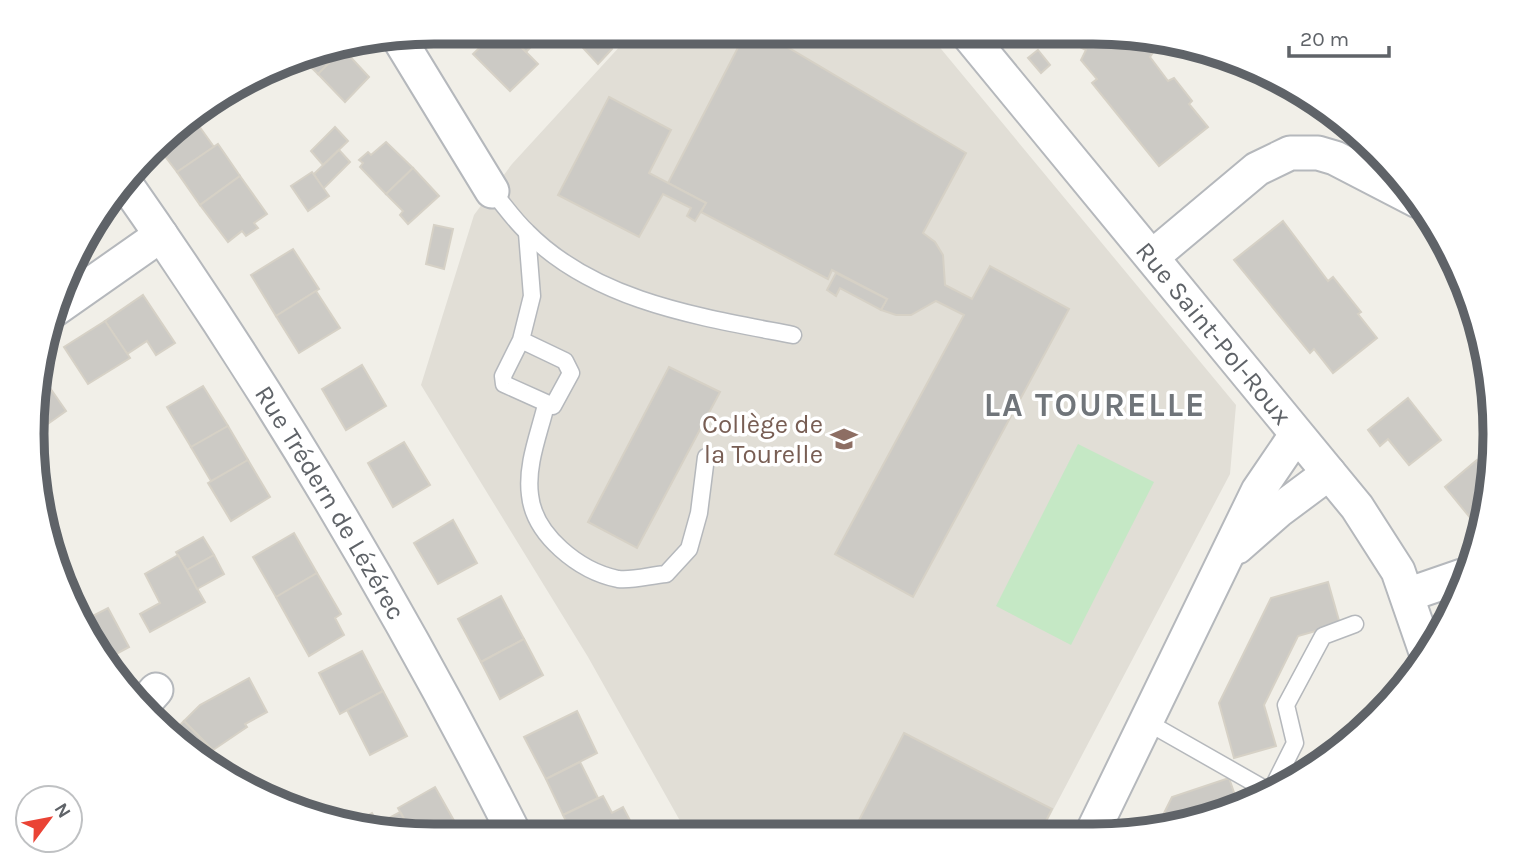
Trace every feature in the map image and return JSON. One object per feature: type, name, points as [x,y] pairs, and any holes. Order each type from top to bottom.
[{"type":"street","name":"Rue Saint-Pol-Roux","points":[[976,44],[1373,530],[1407,594],[1423,642]]},
{"type":"street","points":[[403,45],[492,191]]},
{"type":"street","points":[[1152,257],[1257,169],[1290,153],[1318,153],[1335,158],[1398,191]]},
{"type":"street","name":"Rue Trédern de Lézérec","points":[[130,190],[290,431],[347,524],[452,711],[509,824]]},
{"type":"street","points":[[67,301],[161,235]]},
{"type":"street","points":[[1097,824],[1231,553],[1258,491],[1296,435]]},
{"type":"street","points":[[1231,553],[1278,511],[1329,473]]},
{"type":"street","points":[[1407,594],[1456,578]]},
{"type":"lane","points":[[492,191],[527,233],[570,267],[639,301],[793,335]]},
{"type":"lane","points":[[521,340],[565,360],[570,367],[571,373],[553,406],[504,384],[503,376],[521,340],[532,296],[527,233]]},
{"type":"lane","points":[[546,405],[530,472],[530,496],[536,521],[568,557],[618,579],[666,574],[689,549],[699,513],[706,457]]},
{"type":"lane","points":[[1278,778],[1295,743],[1286,705],[1324,636],[1355,624]]},
{"type":"lane","points":[[1147,722],[1262,786]]},
{"type":"shaded area","name":"Collège de la Tourelle","points":[[622,44],[937,44],[1236,405],[1230,474],[1046,824],[682,824],[588,657],[421,385],[474,215],[512,164]]},
{"type":"green space","points":[[1078,444],[1154,482],[1071,645],[996,606]]},
{"type":"building","points":[[483,44],[518,44],[538,64],[510,91],[473,54]]},
{"type":"building","points":[[518,44],[534,44],[526,52]]},
{"type":"building","points":[[579,44],[607,44],[612,49],[598,64]]},
{"type":"building","points":[[740,44],[782,44],[966,153],[923,233],[935,242],[943,255],[945,285],[972,299],[990,266],[1069,309],[913,597],[835,554],[964,315],[936,301],[911,315],[896,315],[881,310],[887,299],[832,270],[828,279],[701,212],[706,203],[668,183]]},
{"type":"building","points":[[1082,44],[1093,44],[1156,49],[1150,57],[1168,81],[1174,78],[1192,101],[1189,104],[1208,127],[1159,166],[1092,83],[1097,79],[1081,60],[1086,50],[1080,47]]},
{"type":"building","points":[[1038,50],[1050,65],[1041,73],[1028,58]]},
{"type":"building","points":[[347,54],[369,77],[345,102],[318,74],[336,56]]},
{"type":"building","points":[[336,56],[318,74],[308,64]]},
{"type":"building","points":[[609,97],[671,130],[649,173],[706,203],[695,221],[687,216],[691,208],[663,194],[639,237],[558,195]]},
{"type":"building","points":[[197,123],[214,147],[177,172],[163,154]]},
{"type":"building","points":[[335,127],[348,141],[323,165],[311,151]]},
{"type":"building","points":[[386,142],[413,168],[386,194],[360,167],[363,163],[359,160],[368,152],[371,155]]},
{"type":"building","points":[[218,144],[240,176],[200,205],[177,172]]},
{"type":"building","points":[[339,150],[350,162],[323,189],[314,174]]},
{"type":"building","points":[[413,168],[439,196],[408,224],[400,215],[403,211],[386,194]]},
{"type":"building","points":[[312,172],[329,196],[308,211],[291,186]]},
{"type":"building","points":[[240,176],[267,214],[254,223],[258,228],[246,236],[242,231],[228,242],[200,205]]},
{"type":"building","points":[[1283,221],[1328,281],[1333,277],[1361,312],[1358,314],[1377,338],[1333,373],[1314,349],[1310,353],[1234,260]]},
{"type":"building","points":[[434,225],[453,229],[444,269],[426,264]]},
{"type":"building","points":[[293,249],[319,289],[276,316],[251,275]]},
{"type":"building","points":[[836,273],[887,299],[881,310],[840,288],[836,296],[827,290]]},
{"type":"building","points":[[316,291],[340,328],[299,353],[276,316]]},
{"type":"building","points":[[143,295],[175,343],[156,355],[147,341],[127,354],[105,321]]},
{"type":"building","points":[[105,321],[130,358],[88,384],[64,347]]},
{"type":"building","points":[[362,365],[386,406],[346,430],[322,389]]},
{"type":"building","points":[[669,367],[720,392],[637,548],[588,522]]},
{"type":"building","points":[[47,384],[66,411],[44,426]]},
{"type":"building","points":[[203,386],[228,426],[191,447],[167,407]]},
{"type":"building","points":[[1408,398],[1441,440],[1409,465],[1388,439],[1380,446],[1368,430]]},
{"type":"building","points":[[228,426],[248,460],[211,481],[191,447]]},
{"type":"building","points":[[404,442],[430,485],[393,507],[368,463]]},
{"type":"building","points":[[248,460],[270,497],[231,521],[208,483]]},
{"type":"building","points":[[1477,460],[1482,466],[1473,521],[1445,487]]},
{"type":"building","points":[[453,520],[477,563],[438,584],[414,543]]},
{"type":"building","points":[[294,533],[317,573],[276,597],[253,557]]},
{"type":"building","points":[[203,537],[214,555],[187,570],[176,552]]},
{"type":"building","points":[[178,555],[205,602],[150,632],[140,614],[160,603],[145,574]]},
{"type":"building","points":[[214,555],[224,574],[197,589],[187,570]]},
{"type":"building","points":[[317,573],[341,614],[335,618],[344,635],[309,656],[276,597]]},
{"type":"building","points":[[1328,582],[1340,624],[1298,636],[1264,705],[1276,746],[1234,758],[1219,703],[1271,598]]},
{"type":"building","points":[[501,596],[524,639],[481,662],[458,619]]},
{"type":"building","points":[[108,608],[129,647],[113,656],[90,618]]},
{"type":"building","points":[[524,639],[543,675],[500,699],[481,662]]},
{"type":"building","points":[[362,651],[383,691],[340,714],[319,673]]},
{"type":"building","points":[[249,678],[267,712],[245,724],[247,727],[213,750],[184,721],[200,705]]},
{"type":"building","points":[[383,691],[407,736],[370,755],[347,710]]},
{"type":"building","points":[[577,711],[597,753],[546,779],[524,737]]},
{"type":"building","points":[[184,721],[214,752],[212,754],[196,744],[178,727]]},
{"type":"building","points":[[904,733],[1052,809],[1044,824],[857,824]]},
{"type":"building","points":[[580,762],[598,798],[563,815],[546,779]]},
{"type":"building","points":[[1229,778],[1236,797],[1161,818],[1172,797]]},
{"type":"building","points":[[435,787],[456,824],[407,823],[398,808]]},
{"type":"building","points":[[603,796],[612,813],[623,807],[632,824],[568,824],[563,815]]},
{"type":"building","points":[[400,812],[406,823],[383,821]]},
{"type":"building","points":[[372,813],[376,820],[363,818]]},
{"type":"place","name":"Collège de la Tourelle","points":[[844,439]]},
{"type":"district","name":"LA TOURELLE","points":[[1095,404]]}]
